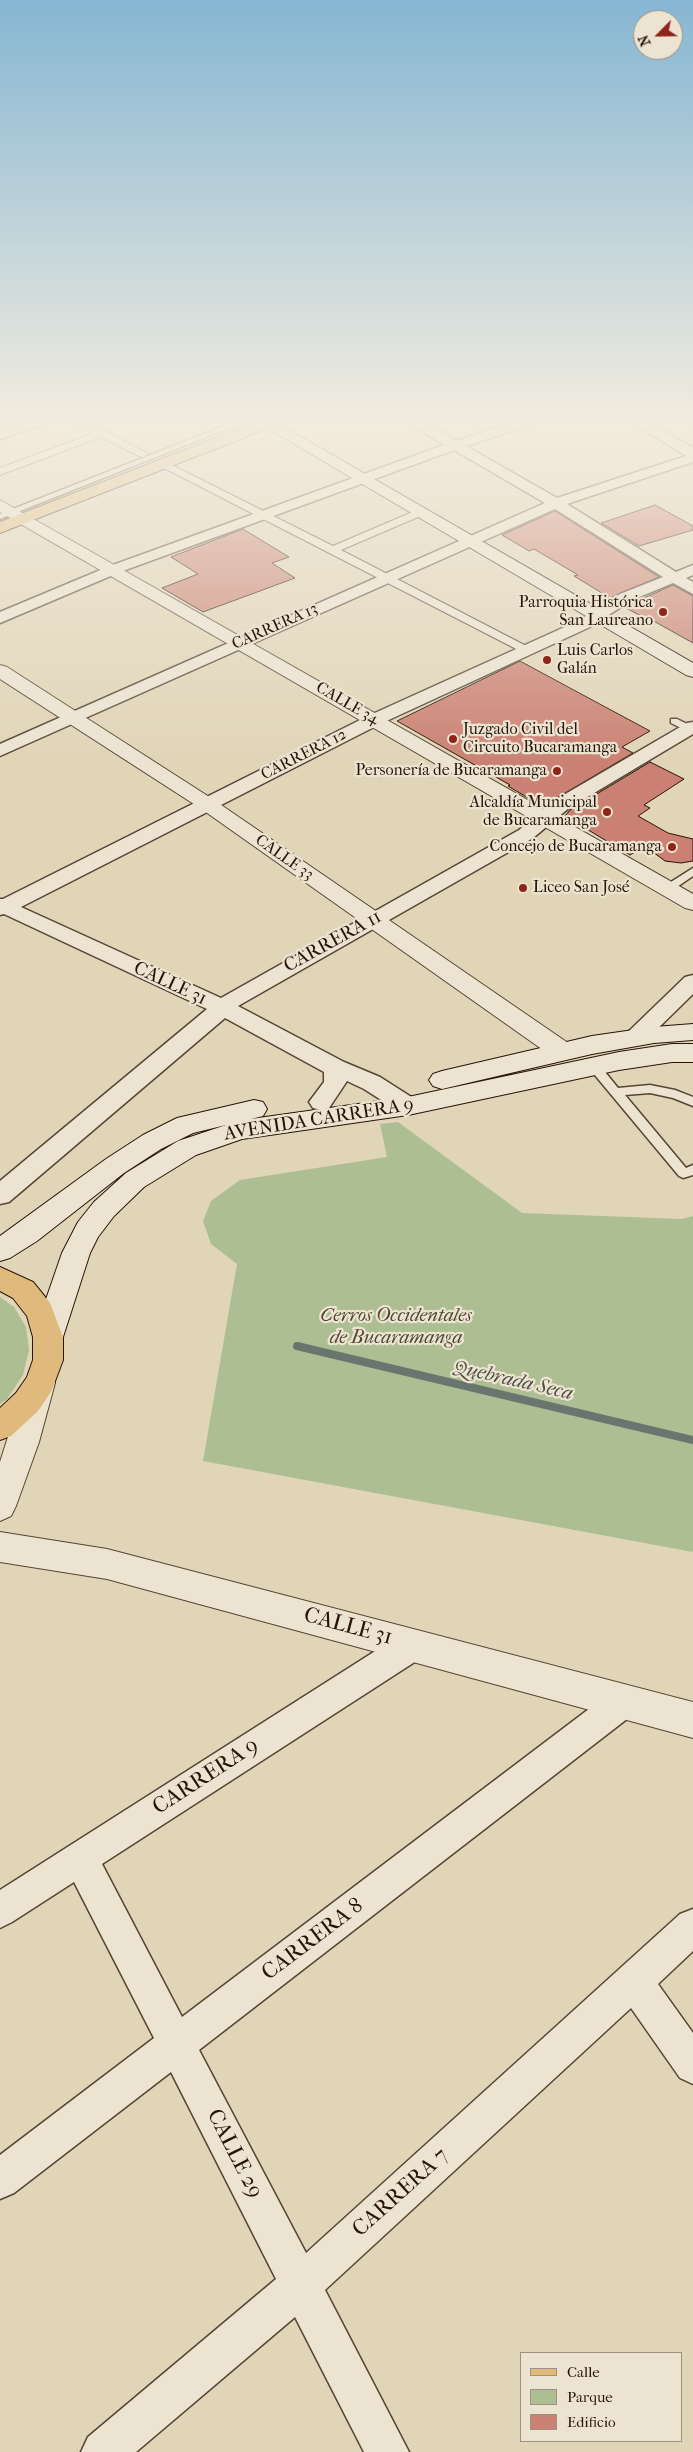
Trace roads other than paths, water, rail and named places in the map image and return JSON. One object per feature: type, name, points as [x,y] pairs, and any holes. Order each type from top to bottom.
[{"type":"main road","points":[[0,1278],[22,1290],[40,1312],[48,1338],[48,1360],[40,1383],[27,1402],[0,1427]]},
{"type":"street","name":"CALLE 34","points":[[47,533],[115,570],[544,819],[693,903]]},
{"type":"street","points":[[0,618],[115,570],[213,533]]},
{"type":"street","points":[[299,533],[528,650]]},
{"type":"street","points":[[332,550],[371,533]]},
{"type":"street","points":[[469,533],[604,611],[693,656]]},
{"type":"street","name":"CARRERA 13","points":[[0,751],[487,533]]},
{"type":"street","points":[[605,533],[693,589]]},
{"type":"street","name":"CARRERA 12","points":[[1,907],[374,720],[528,650],[604,611],[626,597],[693,570]]},
{"type":"street","points":[[604,611],[693,670]]},
{"type":"street","name":"CALLE 33","points":[[0,671],[207,804],[562,1051]]},
{"type":"street","name":"CARRERA 11","points":[[0,1195],[222,1008],[526,834],[562,804],[687,724]]},
{"type":"street","name":"CALLE 31","points":[[1,907],[222,1008],[398,1099]]},
{"type":"street","points":[[636,1037],[693,982]]},
{"type":"street","name":"AVENIDA CARRERA 9","points":[[0,1250],[27,1233],[115,1166],[170,1132],[203,1120],[232,1113],[321,1102],[398,1099],[562,1051],[636,1037],[693,1032]]},
{"type":"street","name":"AVENIDA CARRERA 9","points":[[48,1338],[76,1253],[88,1230],[119,1194],[151,1169],[187,1148],[240,1130],[398,1099],[647,1056],[693,1053]]},
{"type":"street","points":[[321,1102],[335,1083],[336,1068]]},
{"type":"street","points":[[0,1506],[23,1442],[40,1383]]},
{"type":"street","name":"CALLE 31","points":[[0,1547],[107,1564],[693,1720]]},
{"type":"street","name":"CARRERA 9","points":[[0,1910],[412,1645]]},
{"type":"street","name":"CARRERA 8","points":[[0,2179],[625,1702]]},
{"type":"street","name":"CALLE 29","points":[[80,1857],[387,2452]]},
{"type":"street","name":"CARRERA 7","points":[[103,2452],[301,2285],[693,1927]]},
{"type":"street","points":[[634,1981],[693,2065]]},
{"type":"lane","points":[[667,888],[693,871]]},
{"type":"lane","points":[[593,1065],[683,1173],[693,1170]]},
{"type":"lane","points":[[616,1092],[650,1089],[675,1094],[693,1102]]},
{"type":"waterway","name":"Quebrada Seca","points":[[297,1346],[693,1440]]},
{"type":"place","name":"Parroquia Histórica San Laureano","points":[[663,612]]},
{"type":"place","name":"Luis Carlos Galán","points":[[547,660]]},
{"type":"place","name":"Juzgado Civil del Circuito Bucaramanga","points":[[453,739]]},
{"type":"place","name":"Personería de Bucaramanga","points":[[557,771]]},
{"type":"place","name":"Alcaldía Municipal de Bucaramanga","points":[[607,812]]},
{"type":"place","name":"Concejo de Bucaramanga","points":[[672,847]]},
{"type":"place","name":"Liceo San José","points":[[523,888]]},
{"type":"park label","name":"Cerros Occidentales de Bucaramanga","points":[[396,1327]]}]
